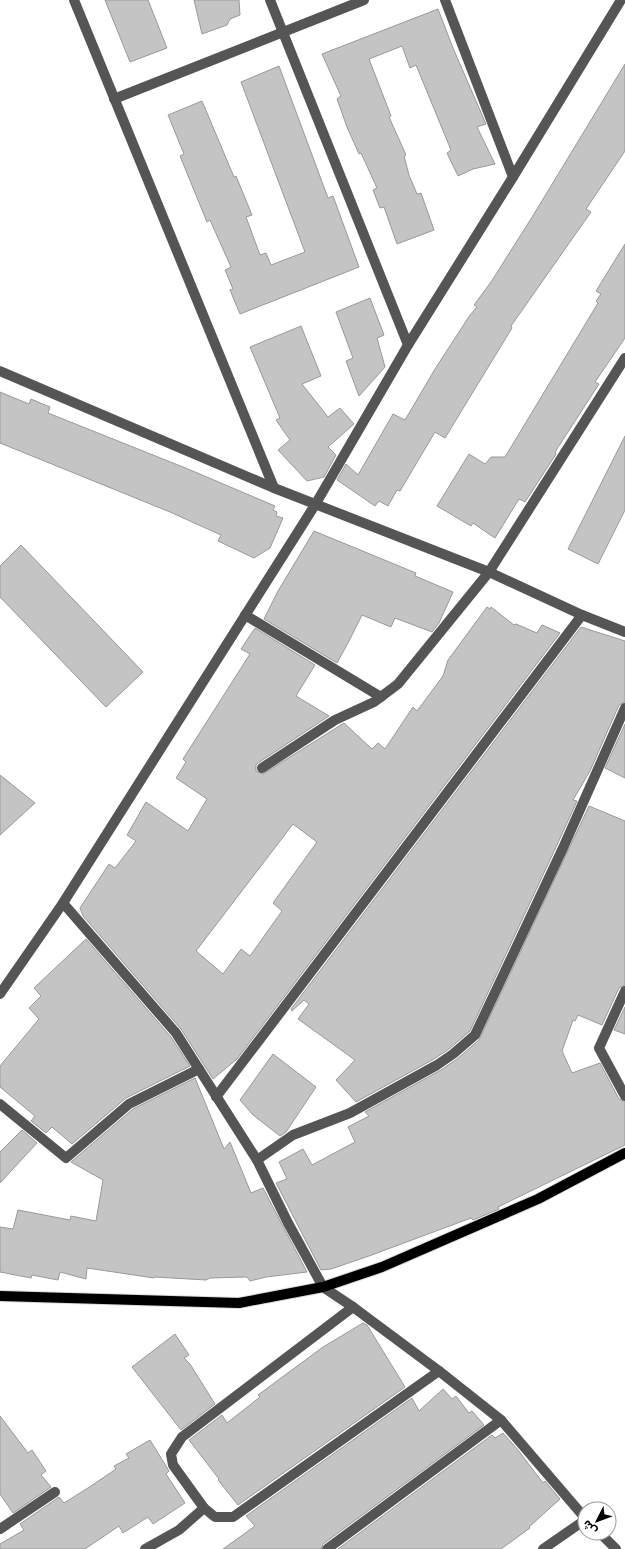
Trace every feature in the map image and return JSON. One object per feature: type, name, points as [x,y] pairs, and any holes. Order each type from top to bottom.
[{"type":"main road","points":[[0,1296],[239,1303],[323,1287],[382,1268],[531,1202],[625,1153]]},
{"type":"street","points":[[74,0],[274,488]]},
{"type":"street","points":[[270,0],[408,345]]},
{"type":"street","points":[[114,99],[364,0]]},
{"type":"street","points":[[445,0],[513,177]]},
{"type":"street","points":[[0,994],[63,903],[315,504],[408,345],[621,0]]},
{"type":"street","points":[[262,768],[334,720],[374,702],[398,684],[489,572],[625,358]]},
{"type":"street","points":[[0,371],[274,488],[489,572],[582,615],[625,632]]},
{"type":"street","points":[[216,1097],[582,615]]},
{"type":"street","points":[[245,616],[381,697]]},
{"type":"street","points":[[257,1160],[293,1135],[350,1113],[437,1065],[453,1054],[474,1035],[563,848],[625,708]]},
{"type":"street","points":[[63,903],[176,1033],[257,1160],[288,1223],[323,1287],[353,1307],[439,1371],[501,1420],[577,1510]]},
{"type":"street","points":[[625,991],[599,1048],[625,1096]]},
{"type":"street","points":[[0,1104],[66,1158],[129,1104],[199,1070]]},
{"type":"street","points":[[353,1307],[182,1438],[171,1454],[173,1465],[204,1508],[215,1518],[233,1517],[439,1371]]},
{"type":"street","points":[[327,1549],[501,1420]]},
{"type":"street","points":[[0,1529],[55,1492]]},
{"type":"street","points":[[145,1549],[179,1530],[204,1508]]},
{"type":"street","points":[[543,1549],[577,1525]]},
{"type":"street","points":[[608,1541],[616,1549]]},
{"type":"building","points":[[105,0],[148,0],[167,48],[130,62]]},
{"type":"building","points":[[194,0],[239,0],[240,15],[230,19],[227,25],[202,34]]},
{"type":"building","points":[[438,9],[486,124],[477,127],[495,164],[473,169],[458,176],[447,153],[451,150],[416,65],[410,68],[402,46],[369,59],[391,116],[389,117],[406,155],[404,156],[409,175],[417,194],[421,193],[434,230],[397,244],[384,207],[380,208],[373,190],[377,188],[347,127],[337,99],[341,96],[322,54]]},
{"type":"building","points":[[625,64],[625,151],[586,209],[591,212],[511,326],[512,328],[445,438],[435,432],[400,491],[397,490],[388,506],[379,501],[375,506],[337,480],[346,464],[358,475],[393,414],[405,420],[435,369],[470,315],[477,307],[474,305],[491,282],[534,214]]},
{"type":"building","points":[[279,66],[328,198],[333,196],[359,267],[240,314],[230,290],[233,289],[225,270],[231,267],[210,220],[207,222],[180,156],[184,154],[168,115],[202,101],[234,177],[236,176],[252,215],[246,217],[260,255],[266,253],[271,265],[305,252],[241,82]]},
{"type":"building","points":[[625,244],[625,338],[595,382],[599,384],[525,502],[519,499],[495,538],[473,523],[471,526],[437,506],[469,454],[485,464],[491,457],[505,457],[598,303],[596,301],[601,294],[596,291]]},
{"type":"building","points":[[370,298],[384,335],[377,338],[385,367],[359,396],[346,361],[353,358],[336,312]]},
{"type":"building","points":[[301,326],[321,376],[302,384],[328,417],[340,408],[354,424],[328,447],[336,455],[324,477],[307,481],[278,450],[290,440],[276,420],[280,418],[250,347]]},
{"type":"building","points":[[0,392],[29,404],[31,399],[50,407],[48,413],[188,469],[275,506],[273,510],[277,512],[276,516],[283,518],[270,548],[254,558],[218,541],[221,535],[170,512],[0,443]]},
{"type":"building","points":[[625,436],[625,510],[598,564],[568,549]]},
{"type":"building","points":[[314,531],[416,573],[415,576],[453,592],[439,623],[432,632],[395,618],[391,627],[362,615],[337,663],[264,619],[278,591]]},
{"type":"building","points":[[21,545],[143,672],[106,707],[0,597],[0,566]]},
{"type":"building","points":[[487,607],[490,609],[491,607],[514,625],[516,624],[537,633],[542,625],[560,633],[237,1059],[213,1079],[181,1029],[83,916],[80,908],[109,864],[115,868],[136,841],[127,835],[146,802],[188,831],[207,799],[176,778],[186,762],[183,759],[250,654],[241,649],[255,628],[315,665],[296,696],[329,716],[258,763],[256,765],[256,771],[263,774],[344,723],[372,749],[378,743],[385,749],[413,707],[417,711],[443,676],[448,660]],"holes":[[[293,824],[317,842],[273,903],[282,911],[250,956],[241,949],[223,974],[196,951]]]},
{"type":"building","points":[[581,627],[625,641],[625,702],[619,705],[590,771],[573,800],[577,801],[470,1031],[449,1049],[434,1059],[356,1102],[336,1080],[355,1060],[298,1019],[309,1004],[304,1000],[292,1011],[291,1009]]},
{"type":"building","points":[[625,724],[625,778],[605,768]]},
{"type":"building","points":[[0,775],[35,803],[0,835]]},
{"type":"building","points":[[589,806],[625,821],[625,985],[619,988],[602,1025],[578,1015],[575,1021],[573,1020],[562,1051],[572,1073],[600,1063],[619,1099],[625,1102],[625,1145],[498,1207],[499,1209],[473,1220],[471,1218],[369,1256],[331,1269],[321,1270],[276,1183],[287,1179],[279,1162],[303,1149],[312,1165],[355,1142],[348,1127],[369,1116],[365,1112],[441,1070],[457,1059],[479,1040]]},
{"type":"building","points":[[86,939],[171,1037],[190,1066],[126,1098],[72,1144],[52,1127],[46,1133],[31,1121],[35,1116],[0,1087],[0,1066],[39,1019],[29,1008],[41,996],[34,988]]},
{"type":"building","points":[[625,1007],[625,1034],[614,1030]]},
{"type":"building","points":[[273,1054],[316,1087],[286,1132],[280,1136],[253,1115],[240,1100]]},
{"type":"building","points":[[195,1078],[224,1149],[230,1142],[251,1193],[263,1188],[307,1272],[266,1277],[250,1281],[247,1277],[210,1278],[206,1280],[154,1278],[87,1268],[86,1279],[60,1272],[58,1280],[32,1275],[31,1278],[0,1272],[0,1227],[13,1229],[18,1210],[70,1220],[71,1216],[96,1221],[103,1180],[71,1162],[133,1109]]},
{"type":"building","points":[[22,1130],[37,1143],[0,1183],[0,1152]]},
{"type":"building","points":[[363,1323],[367,1325],[405,1387],[238,1505],[189,1440],[222,1415],[227,1423],[260,1397],[258,1395],[323,1347]]},
{"type":"building","points":[[175,1334],[189,1355],[184,1358],[190,1364],[215,1404],[181,1430],[132,1367]]},
{"type":"building","points":[[443,1389],[452,1399],[456,1396],[469,1413],[472,1411],[484,1425],[323,1544],[321,1549],[223,1549],[255,1526],[246,1516],[412,1398],[419,1411]]},
{"type":"building","points":[[0,1416],[28,1453],[32,1450],[46,1471],[41,1475],[51,1487],[13,1513],[0,1494]]},
{"type":"building","points":[[503,1433],[543,1483],[545,1481],[560,1499],[529,1527],[530,1528],[501,1549],[338,1549],[492,1435],[495,1438]]},
{"type":"building","points":[[150,1440],[169,1471],[166,1474],[185,1503],[153,1524],[148,1517],[123,1533],[119,1526],[85,1549],[0,1549],[0,1544],[24,1530],[20,1524],[59,1497],[64,1503],[91,1486],[116,1469],[114,1466],[129,1458],[126,1454]]}]
